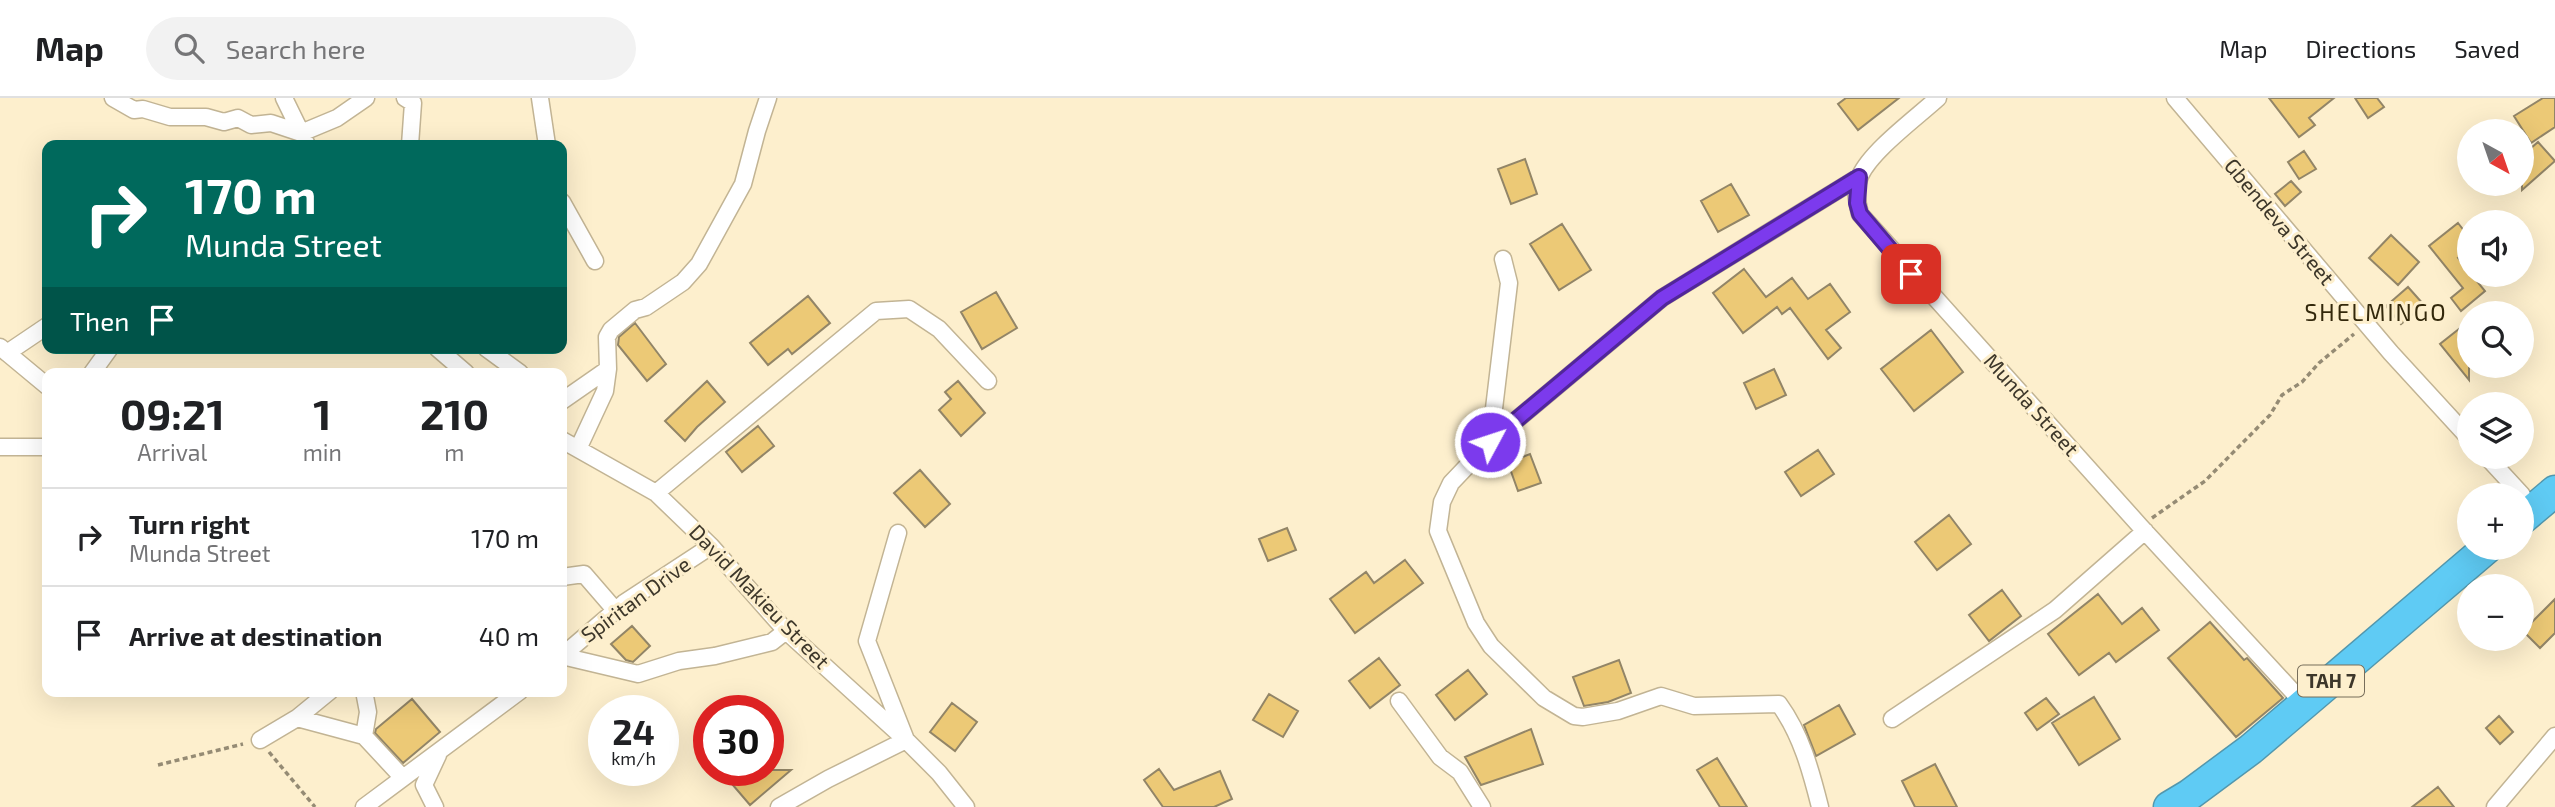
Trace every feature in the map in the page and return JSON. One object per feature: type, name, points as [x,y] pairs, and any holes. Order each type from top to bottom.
[{"type":"highway","name":"TAH 7","points":[[2169,807],[2251,749],[2473,560]]},
{"type":"street","points":[[113,98],[134,110],[144,109],[170,117],[206,117],[224,122],[239,118],[251,125],[271,124],[304,139]]},
{"type":"street","points":[[284,98],[304,139]]},
{"type":"street","points":[[304,139],[366,98]]},
{"type":"street","points":[[405,98],[413,103],[410,140]]},
{"type":"street","points":[[540,98],[546,140]]},
{"type":"street","points":[[578,449],[605,391],[608,369],[607,337],[626,316],[683,282],[699,264],[743,184],[768,98]]},
{"type":"street","points":[[1821,807],[1811,772],[1791,722],[1779,705],[1761,703],[1694,706],[1661,696],[1618,710],[1583,717],[1574,716],[1544,698],[1491,646],[1476,623],[1438,531],[1442,502],[1451,483],[1490,442],[1662,298],[1859,177],[1870,160],[1938,98]]},
{"type":"street","name":"Gbendeva Street","points":[[2175,98],[2367,324],[2457,425]]},
{"type":"street","name":"Munda Street","points":[[1859,177],[1857,203],[1860,214],[1876,235],[2305,705]]},
{"type":"street","points":[[567,211],[596,261]]},
{"type":"street","points":[[1490,442],[1509,283],[1503,259]]},
{"type":"street","points":[[656,493],[876,311],[909,309],[939,329],[988,381]]},
{"type":"street","points":[[42,329],[3,350],[42,382]]},
{"type":"street","points":[[444,354],[460,368]]},
{"type":"street","points":[[494,354],[513,368]]},
{"type":"street","points":[[567,398],[608,369]]},
{"type":"street","name":"David Makieu Street","points":[[567,443],[656,493],[711,546],[786,631],[906,740],[939,773],[967,807]]},
{"type":"street","points":[[0,447],[42,447]]},
{"type":"street","points":[[2499,469],[2512,483]]},
{"type":"street","points":[[1892,719],[2056,610],[2143,528]]},
{"type":"street","points":[[779,807],[906,740],[867,641],[898,533]]},
{"type":"street","name":"Spiritan Drive","points":[[567,652],[615,611],[711,546]]},
{"type":"street","points":[[567,577],[584,574],[615,611]]},
{"type":"street","points":[[567,657],[638,674],[679,661],[715,656],[772,642],[786,631]]},
{"type":"street","points":[[260,740],[298,718],[323,697]]},
{"type":"street","points":[[364,736],[368,712],[365,697]]},
{"type":"street","points":[[365,807],[512,697]]},
{"type":"street","points":[[1399,701],[1440,757],[1460,772],[1482,807]]},
{"type":"street","points":[[298,718],[364,736],[403,778]]},
{"type":"street","points":[[2495,807],[2555,736]]},
{"type":"street","points":[[435,807],[424,785],[439,753]]},
{"type":"path","points":[[2143,528],[2205,481],[2270,415],[2282,395],[2302,382],[2319,363],[2367,324]]},
{"type":"path","points":[[158,765],[260,740],[314,807]]},
{"type":"building","points":[[1846,98],[1899,98],[1858,130],[1838,104]]},
{"type":"building","points":[[2269,98],[2334,98],[2309,118],[2315,125],[2299,137]]},
{"type":"building","points":[[2355,98],[2377,98],[2384,107],[2368,118]]},
{"type":"building","points":[[2543,98],[2555,98],[2555,127],[2534,141],[2534,119],[2516,119],[2514,116]]},
{"type":"building","points":[[2538,142],[2555,161],[2534,179],[2534,146]]},
{"type":"building","points":[[2304,151],[2316,169],[2299,179],[2288,162]]},
{"type":"building","points":[[1525,159],[1537,194],[1511,204],[1498,169]]},
{"type":"building","points":[[2291,181],[2301,192],[2285,206],[2275,194]]},
{"type":"building","points":[[1731,184],[1749,215],[1718,232],[1701,201]]},
{"type":"building","points":[[1562,224],[1591,270],[1559,290],[1530,244]]},
{"type":"building","points":[[2457,224],[2457,281],[2429,246]]},
{"type":"building","points":[[2391,235],[2419,262],[2398,285],[2369,258]]},
{"type":"building","points":[[1744,269],[1766,297],[1792,278],[1808,299],[1830,284],[1850,312],[1826,330],[1841,348],[1828,359],[1790,308],[1782,314],[1777,307],[1743,333],[1713,293]]},
{"type":"building","points":[[2408,287],[2424,305],[2401,324],[2386,306]]},
{"type":"building","points":[[2482,287],[2485,291],[2473,301],[2457,301],[2457,306],[2451,298],[2463,288]]},
{"type":"building","points":[[996,292],[1017,328],[982,349],[961,312]]},
{"type":"building","points":[[808,296],[830,323],[792,354],[788,349],[768,365],[750,343]]},
{"type":"building","points":[[635,323],[666,364],[647,381],[618,345],[619,337]]},
{"type":"building","points":[[1931,330],[1963,372],[1914,411],[1881,369]]},
{"type":"building","points":[[2457,331],[2457,365],[2440,344]]},
{"type":"building","points":[[1774,369],[1786,395],[1756,409],[1744,383]]},
{"type":"building","points":[[707,381],[725,402],[685,441],[665,421]]},
{"type":"building","points":[[958,381],[985,413],[961,436],[939,410],[951,399],[945,392]]},
{"type":"building","points":[[758,426],[774,446],[742,472],[726,452]]},
{"type":"building","points":[[1818,450],[1834,474],[1801,496],[1785,472]]},
{"type":"building","points":[[1530,454],[1541,483],[1518,491],[1508,463]]},
{"type":"building","points":[[920,470],[950,504],[925,527],[894,493]]},
{"type":"building","points":[[1949,515],[1971,544],[1937,570],[1915,542]]},
{"type":"building","points":[[1287,528],[1296,550],[1268,561],[1259,539]]},
{"type":"building","points":[[1405,560],[1423,583],[1355,633],[1330,599],[1366,572],[1374,583]]},
{"type":"building","points":[[2002,590],[2021,616],[1989,641],[1969,615]]},
{"type":"building","points":[[2098,594],[2122,624],[2142,608],[2159,630],[2116,662],[2109,653],[2079,675],[2048,634]]},
{"type":"building","points":[[2555,599],[2555,633],[2540,648],[2534,642],[2534,620]]},
{"type":"building","points":[[2210,622],[2283,698],[2236,737],[2168,658]]},
{"type":"building","points":[[632,626],[650,646],[633,662],[626,660],[611,644]]},
{"type":"building","points":[[1379,658],[1400,685],[1370,708],[1349,681]]},
{"type":"building","points":[[1619,660],[1631,693],[1608,702],[1584,706],[1573,677]]},
{"type":"building","points":[[1468,670],[1487,694],[1455,720],[1436,695]]},
{"type":"building","points":[[1269,694],[1298,711],[1283,737],[1253,720]]},
{"type":"building","points":[[2094,697],[2120,739],[2079,765],[2052,723]]},
{"type":"building","points":[[2046,698],[2059,714],[2037,730],[2025,713]]},
{"type":"building","points":[[412,699],[440,732],[403,763],[375,733],[376,729]]},
{"type":"building","points":[[952,703],[977,722],[955,751],[930,732]]},
{"type":"building","points":[[1839,705],[1855,734],[1816,756],[1804,725]]},
{"type":"building","points":[[2499,716],[2513,732],[2500,744],[2486,728]]},
{"type":"building","points":[[1531,729],[1543,764],[1481,785],[1465,757]]},
{"type":"building","points":[[1717,758],[1747,807],[1720,807],[1697,770]]},
{"type":"building","points":[[1935,764],[1957,807],[1915,807],[1902,781]]},
{"type":"building","points":[[1159,769],[1174,790],[1220,771],[1232,799],[1214,807],[1163,807],[1144,780]]},
{"type":"building","points":[[734,786],[772,786],[750,805]]},
{"type":"building","points":[[2438,787],[2454,807],[2412,807]]},
{"type":"district","name":"SHELMINGO","points":[[2376,313]]},
{"type":"route","points":[[1490,442],[1662,298],[1859,177],[1857,203],[1860,214],[1911,274]]}]
